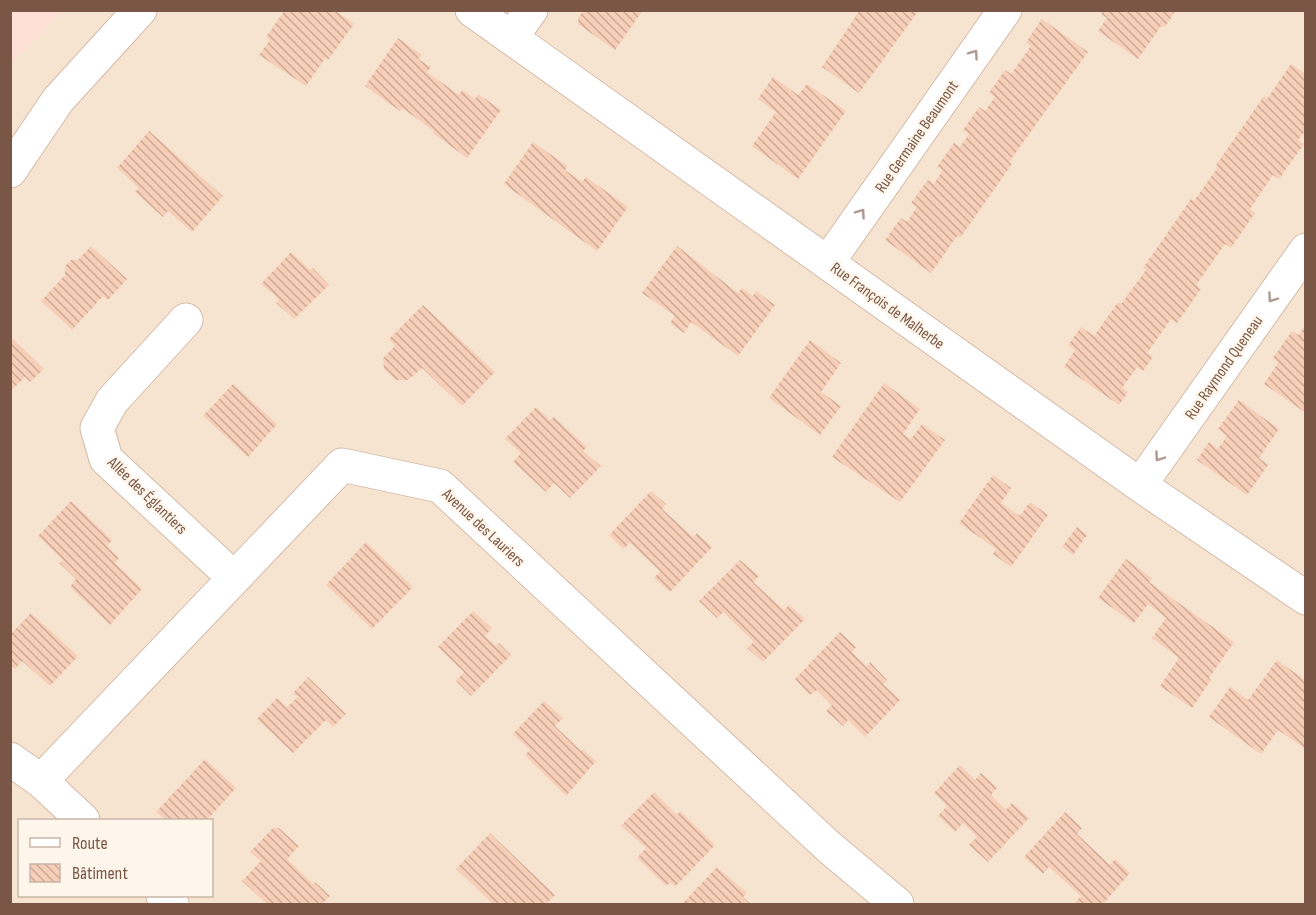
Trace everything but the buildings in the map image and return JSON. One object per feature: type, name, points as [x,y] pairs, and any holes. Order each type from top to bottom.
[{"type":"street","points":[[10,171],[58,100],[140,10]]},
{"type":"street","name":"Rue François de Malherbe","points":[[472,10],[1140,485],[1305,598]]},
{"type":"street","points":[[511,38],[531,10]]},
{"type":"street","name":"Rue Germaine Beaumont","points":[[828,262],[1005,10]]},
{"type":"street","points":[[10,136],[58,100]]},
{"type":"street","name":"Rue Raymond Queneau","points":[[1140,485],[1305,250]]},
{"type":"street","name":"Allée des Églantiers","points":[[186,320],[112,401],[97,428],[106,459],[234,578]]},
{"type":"street","name":"Avenue des Lauriers","points":[[41,781],[342,465],[440,486],[830,848],[897,904]]},
{"type":"street","points":[[10,759],[41,781],[82,819]]},
{"type":"shaded area","points":[[61,10],[1305,11],[1305,904],[11,904],[10,64]]},
{"type":"shaded area","points":[[10,11],[61,11],[11,64]]}]
